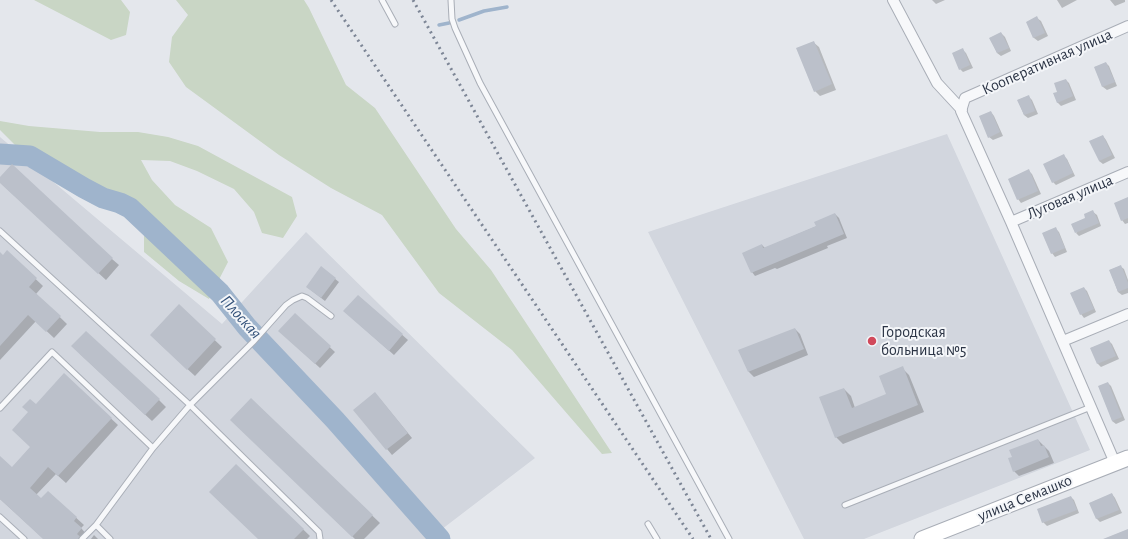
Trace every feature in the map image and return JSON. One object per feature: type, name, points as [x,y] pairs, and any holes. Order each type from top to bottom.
[{"type":"main road","name":"улица Семашко","points":[[922,539],[1121,461]]},
{"type":"street","points":[[893,0],[937,83],[962,110],[961,111],[1091,407],[1121,461]]},
{"type":"street","name":"Кооперативная улица","points":[[962,110],[965,98],[1128,26]]},
{"type":"street","name":"Луговая улица","points":[[1011,222],[1128,172]]},
{"type":"street","points":[[1063,341],[1128,314]]},
{"type":"lane","points":[[382,0],[395,24]]},
{"type":"lane","points":[[451,0],[452,19],[455,28],[480,84],[728,539]]},
{"type":"lane","points":[[0,231],[190,405],[319,532],[320,539]]},
{"type":"lane","points":[[82,539],[96,525],[153,448],[190,405],[253,342],[286,305],[302,296],[331,316]]},
{"type":"lane","points":[[0,408],[52,352],[153,448]]},
{"type":"lane","points":[[845,505],[1091,407]]},
{"type":"lane","points":[[0,517],[24,539]]},
{"type":"lane","points":[[648,524],[657,539]]},
{"type":"lane","points":[[96,525],[110,539]]},
{"type":"shaded area","name":"Городская больница №5","points":[[947,134],[1090,450],[864,539],[804,539],[648,232]]},
{"type":"shaded area","points":[[0,137],[222,324],[306,232],[535,458],[429,539],[0,539]]},
{"type":"green space","points":[[34,0],[121,0],[130,12],[126,35],[111,40]]},
{"type":"green space","points":[[176,0],[304,0],[346,85],[375,108],[456,229],[491,270],[612,453],[602,454],[512,350],[439,293],[382,215],[331,188],[279,155],[186,87],[169,62],[172,37],[188,15]]},
{"type":"green space","points":[[0,121],[29,126],[100,132],[138,132],[168,137],[198,146],[292,197],[297,216],[283,238],[262,233],[254,212],[234,189],[197,171],[170,161],[141,160],[152,180],[175,205],[211,228],[228,262],[209,299],[179,281],[144,252],[144,234],[125,212],[94,200],[41,171],[0,130]]},
{"type":"building","points":[[1037,16],[1045,33],[1033,38],[1026,22]]},
{"type":"building","points":[[1001,32],[1009,48],[997,53],[989,38]]},
{"type":"building","points":[[814,41],[832,84],[814,92],[796,48]]},
{"type":"building","points":[[963,48],[970,65],[959,70],[952,53]]},
{"type":"building","points":[[1106,62],[1115,82],[1102,87],[1094,67]]},
{"type":"building","points":[[1066,79],[1073,96],[1057,103],[1053,93],[1057,92],[1054,83]]},
{"type":"building","points":[[1029,95],[1035,111],[1024,115],[1017,100]]},
{"type":"building","points":[[991,111],[1000,132],[988,138],[979,116]]},
{"type":"building","points":[[1103,135],[1112,155],[1099,161],[1089,141]]},
{"type":"building","points":[[1064,154],[1073,173],[1052,183],[1043,164]]},
{"type":"building","points":[[12,164],[113,258],[98,274],[0,183],[0,177]]},
{"type":"building","points":[[1029,169],[1038,191],[1017,200],[1008,179]]},
{"type":"building","points":[[1128,197],[1128,218],[1121,221],[1114,203]]},
{"type":"building","points":[[1093,210],[1099,223],[1075,233],[1071,224],[1085,218],[1084,214]]},
{"type":"building","points":[[835,213],[844,234],[751,273],[742,253],[762,244],[763,248],[816,226],[814,222]]},
{"type":"building","points":[[1056,227],[1065,248],[1051,254],[1042,233]]},
{"type":"building","points":[[7,250],[37,278],[29,287],[61,316],[46,332],[28,315],[0,346],[0,252],[3,255]]},
{"type":"building","points":[[1121,265],[1128,283],[1128,288],[1118,292],[1109,270]]},
{"type":"building","points":[[321,266],[336,278],[321,298],[306,287]]},
{"type":"building","points":[[1084,287],[1094,309],[1080,315],[1070,293]]},
{"type":"building","points":[[358,295],[403,334],[389,351],[343,311]]},
{"type":"building","points":[[179,304],[216,339],[187,370],[150,335]]},
{"type":"building","points":[[295,313],[331,346],[315,364],[278,331]]},
{"type":"building","points":[[795,328],[804,349],[748,372],[738,350]]},
{"type":"building","points":[[86,331],[160,399],[145,415],[71,346]]},
{"type":"building","points":[[1109,340],[1116,356],[1097,364],[1090,348]]},
{"type":"building","points":[[903,366],[918,405],[835,438],[819,397],[844,388],[852,408],[886,394],[879,376]]},
{"type":"building","points":[[64,373],[112,418],[58,476],[48,467],[30,488],[41,498],[48,491],[77,517],[74,521],[82,528],[77,534],[83,539],[43,539],[0,499],[0,456],[12,467],[30,447],[12,430],[28,412],[22,407],[30,399],[36,404]]},
{"type":"building","points":[[1108,382],[1122,417],[1112,421],[1098,386]]},
{"type":"building","points":[[375,392],[408,433],[386,450],[353,410]]},
{"type":"building","points":[[251,398],[373,515],[352,537],[230,420]]},
{"type":"building","points":[[1038,439],[1041,446],[1044,445],[1049,457],[1013,472],[1008,458],[1012,457],[1009,450]]},
{"type":"building","points":[[236,464],[304,529],[294,539],[258,539],[209,492]]},
{"type":"building","points":[[1112,493],[1119,510],[1096,519],[1089,503]]},
{"type":"building","points":[[1071,496],[1077,510],[1042,523],[1037,509]]},
{"type":"building","points":[[1128,529],[1128,539],[1103,539]]},
{"type":"waterway","points":[[459,20],[484,11],[507,7]]},
{"type":"waterway","points":[[439,25],[449,23]]},
{"type":"waterway","name":"Плоская","points":[[0,154],[30,156],[103,198],[120,203],[130,208],[220,293],[247,327],[335,420],[440,539]]},
{"type":"railway","points":[[331,0],[693,539]]},
{"type":"railway","points":[[413,0],[711,539]]},
{"type":"place","name":"Городская больница №5","points":[[872,341]]}]
